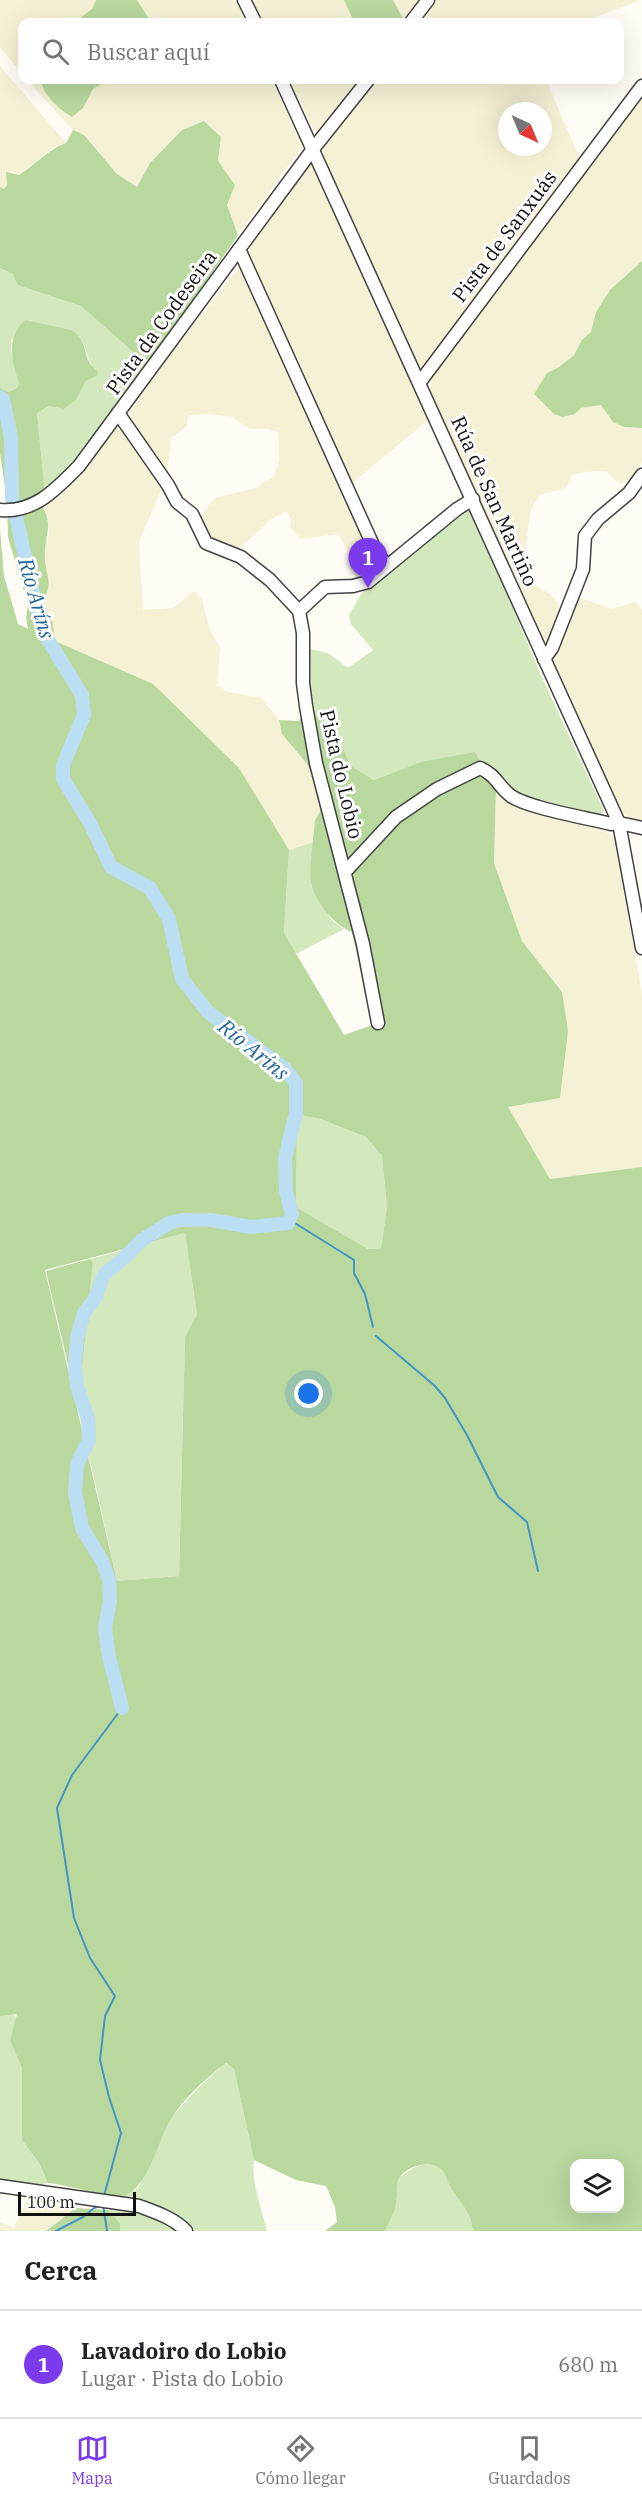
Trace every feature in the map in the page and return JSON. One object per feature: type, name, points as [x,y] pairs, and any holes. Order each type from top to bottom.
[{"type":"street","points":[[244,0],[253,18]]},
{"type":"street","points":[[414,18],[428,0]]},
{"type":"street","name":"Rúa de San Martiño","points":[[283,84],[619,823],[642,948]]},
{"type":"street","name":"Pista da Codeseira","points":[[4,510],[30,507],[52,494],[79,466],[313,149],[365,84]]},
{"type":"street","name":"Pista de Sanxuás","points":[[420,382],[642,86]]},
{"type":"street","points":[[239,249],[377,555],[387,565]]},
{"type":"street","points":[[118,413],[168,485],[177,502],[192,514],[206,543],[241,557],[270,580],[299,611],[325,587],[362,585],[457,509],[473,499]]},
{"type":"street","points":[[544,659],[552,648],[583,569],[585,536],[598,519],[629,493],[642,475]]},
{"type":"street","name":"Pista do Lobio","points":[[299,611],[303,633],[303,683],[316,763],[363,944],[378,1023]]},
{"type":"street","points":[[345,872],[396,817],[437,789],[480,768],[492,773],[510,795],[525,803],[611,824],[619,823],[642,828]]},
{"type":"street","points":[[0,2186],[139,2206],[160,2214],[186,2231]]},
{"type":"shaded area","points":[[0,0],[236,0],[244,18],[18,18],[18,69],[0,47]]},
{"type":"shaded area","points":[[252,0],[344,0],[352,18],[261,18]]},
{"type":"shaded area","points":[[393,0],[420,0],[408,18],[403,18]]},
{"type":"shaded area","points":[[435,0],[640,0],[593,18],[421,18]]},
{"type":"shaded area","points":[[0,66],[66,143],[54,147],[19,175],[13,172],[5,189],[0,187]]},
{"type":"shaded area","points":[[31,84],[274,84],[302,147],[238,235],[227,205],[235,185],[218,161],[221,137],[205,121],[182,130],[150,163],[137,187],[117,174],[84,135],[73,130]]},
{"type":"shaded area","points":[[292,84],[358,84],[323,129],[314,131]]},
{"type":"shaded area","points":[[372,84],[548,84],[580,159],[425,370],[417,367],[324,158],[324,146]]},
{"type":"shaded area","points":[[642,95],[642,261],[610,290],[600,305],[591,332],[582,340],[574,355],[547,373],[534,394],[554,414],[562,417],[581,408],[601,405],[613,422],[624,427],[642,428],[642,463],[630,480],[620,484],[606,471],[572,475],[566,488],[540,495],[531,509],[524,559],[533,584],[554,597],[559,608],[549,644],[545,646],[430,391],[433,371]]},
{"type":"shaded area","points":[[312,163],[318,168],[428,420],[351,484],[248,256],[251,241]]},
{"type":"shaded area","points":[[237,270],[244,271],[315,435],[376,564],[370,574],[357,580],[349,554],[338,534],[301,539],[290,527],[291,519],[286,511],[270,520],[239,549],[212,541],[204,532],[200,517],[215,498],[255,488],[274,476],[279,461],[278,432],[269,429],[250,429],[232,417],[210,414],[188,415],[187,426],[171,438],[167,479],[132,423],[131,411],[155,374],[160,371]]},
{"type":"shaded area","points":[[118,427],[124,429],[161,490],[139,542],[143,610],[173,608],[194,591],[202,600],[210,630],[220,648],[217,686],[228,692],[261,698],[279,720],[282,734],[307,764],[318,787],[320,812],[315,820],[314,842],[300,852],[285,853],[153,684],[55,641],[52,618],[40,606],[47,596],[45,549],[49,534],[48,517],[42,506],[65,489],[91,459],[109,433]]},
{"type":"shaded area","points":[[580,598],[612,609],[635,602],[642,609],[642,821],[627,817],[619,809],[553,667],[553,661]]},
{"type":"shaded area","points":[[496,788],[509,801],[603,830],[614,837],[642,994],[642,1167],[550,1179],[507,1107],[562,992],[522,941],[494,863]]},
{"type":"shaded area","points":[[45,2197],[76,2208],[46,2231],[0,2231],[0,2223],[14,2227],[29,2198]]},
{"type":"green space","points":[[96,0],[137,0],[148,18],[80,18],[92,9]]},
{"type":"green space","points":[[344,0],[393,0],[403,18],[352,18]]},
{"type":"green space","points":[[101,84],[93,89],[83,108],[72,117],[57,106],[42,85]]},
{"type":"green space","points":[[204,121],[221,137],[218,161],[235,185],[227,205],[238,235],[151,362],[132,351],[81,306],[20,286],[13,274],[0,268],[0,187],[4,189],[7,185],[6,172],[19,175],[66,143],[73,130],[84,135],[117,174],[137,187],[150,163],[182,130]]},
{"type":"green space","points":[[642,261],[642,428],[624,427],[613,422],[601,405],[581,408],[575,414],[562,417],[554,414],[534,394],[547,373],[574,355],[582,340],[591,332],[596,312],[610,290]]},
{"type":"green space","points":[[0,268],[13,274],[20,286],[81,306],[132,351],[151,362],[76,461],[45,493],[37,413],[49,406],[64,409],[76,400],[86,381],[97,376],[84,345],[72,330],[26,320],[11,341],[19,383],[17,388],[9,392],[0,388]]},
{"type":"green space","points":[[26,320],[72,330],[82,340],[89,362],[98,371],[97,376],[86,381],[76,400],[64,409],[49,406],[37,413],[45,493],[37,507],[42,506],[48,524],[45,559],[49,584],[40,606],[52,618],[55,641],[153,684],[239,768],[289,850],[284,933],[344,1035],[372,1025],[352,932],[328,914],[312,887],[311,864],[315,820],[320,812],[318,787],[307,764],[282,734],[279,720],[298,721],[311,710],[338,737],[351,766],[374,780],[421,762],[475,752],[496,788],[494,863],[522,941],[562,992],[568,1031],[560,1098],[508,1107],[550,1179],[642,1167],[642,2231],[473,2231],[467,2211],[443,2172],[437,2167],[426,2164],[413,2167],[400,2177],[397,2184],[396,2205],[385,2231],[325,2231],[337,2222],[335,2207],[326,2186],[296,2180],[254,2160],[234,2069],[226,2063],[196,2089],[176,2111],[140,2184],[124,2196],[48,2183],[39,2163],[22,2140],[22,2068],[10,2041],[17,2014],[0,2016],[0,530],[4,576],[18,624],[28,629],[26,617],[28,605],[8,537],[7,500],[0,453],[0,388],[9,392],[17,388],[19,383],[12,350],[15,334]],"holes":[[[301,1115],[320,1119],[366,1137],[382,1156],[387,1207],[381,1248],[368,1249],[296,1207],[297,1126]],[[185,1233],[197,1315],[185,1337],[179,1576],[117,1581],[45,1270]]]},
{"type":"green space","points":[[466,509],[473,511],[539,671],[604,811],[598,816],[515,792],[493,770],[421,762],[374,780],[351,766],[338,737],[311,710],[310,649],[328,653],[348,668],[373,650],[351,624],[349,615],[364,589],[413,555]]},
{"type":"green space","points":[[314,842],[311,886],[332,920],[344,929],[296,954],[284,933],[289,850]]},
{"type":"green space","points":[[301,1115],[320,1119],[366,1137],[382,1156],[387,1207],[381,1248],[368,1249],[296,1207],[297,1126]]},
{"type":"green space","points":[[185,1233],[197,1316],[185,1337],[179,1576],[117,1581],[78,1407],[93,1263],[90,1259]]},
{"type":"green space","points":[[90,1259],[93,1263],[78,1407],[46,1271]]},
{"type":"green space","points":[[0,1999],[8,2000],[17,2021],[10,2041],[22,2068],[22,2140],[39,2163],[48,2183],[29,2187],[0,2181]]},
{"type":"green space","points":[[225,2063],[234,2069],[254,2160],[255,2187],[267,2231],[192,2231],[140,2203],[123,2197],[138,2188],[171,2118]]},
{"type":"green space","points":[[422,2165],[437,2166],[445,2174],[465,2207],[473,2231],[385,2231],[397,2200],[397,2184],[400,2177]]},
{"type":"green space","points":[[116,2207],[147,2213],[180,2231],[120,2231],[120,2223],[108,2210]]},
{"type":"green space","points":[[76,2208],[108,2210],[120,2223],[120,2231],[46,2231]]},
{"type":"waterway","name":"Río Aríns","points":[[0,397],[3,399],[11,437],[12,498],[34,598],[45,635],[82,695],[84,715],[63,765],[63,779],[90,823],[111,867],[150,888],[169,919],[182,979],[208,1012],[285,1069],[296,1083],[296,1113],[285,1158],[286,1191],[292,1214],[288,1223],[251,1227],[211,1220],[182,1220],[169,1223],[142,1240],[104,1274],[95,1299],[84,1313],[77,1337],[75,1366],[77,1386],[88,1419],[89,1440],[77,1464],[75,1492],[82,1528],[102,1561],[109,1579],[110,1600],[105,1628],[109,1657],[122,1708]]},
{"type":"waterway","points":[[290,1220],[354,1260],[354,1273],[365,1294],[373,1327]]},
{"type":"waterway","points":[[376,1336],[435,1386],[445,1398],[467,1435],[498,1497],[527,1522],[538,1571]]},
{"type":"waterway","points":[[104,2196],[121,2133],[100,2060],[105,2016],[115,1996],[90,1958],[74,1918],[57,1808],[72,1775],[122,1708]]},
{"type":"waterway","points":[[103,2204],[107,2231]]},
{"type":"waterway","points":[[56,2231],[100,2206]]},
{"type":"place","name":"Lavadoiro do Lobio","points":[[368,588]]}]
